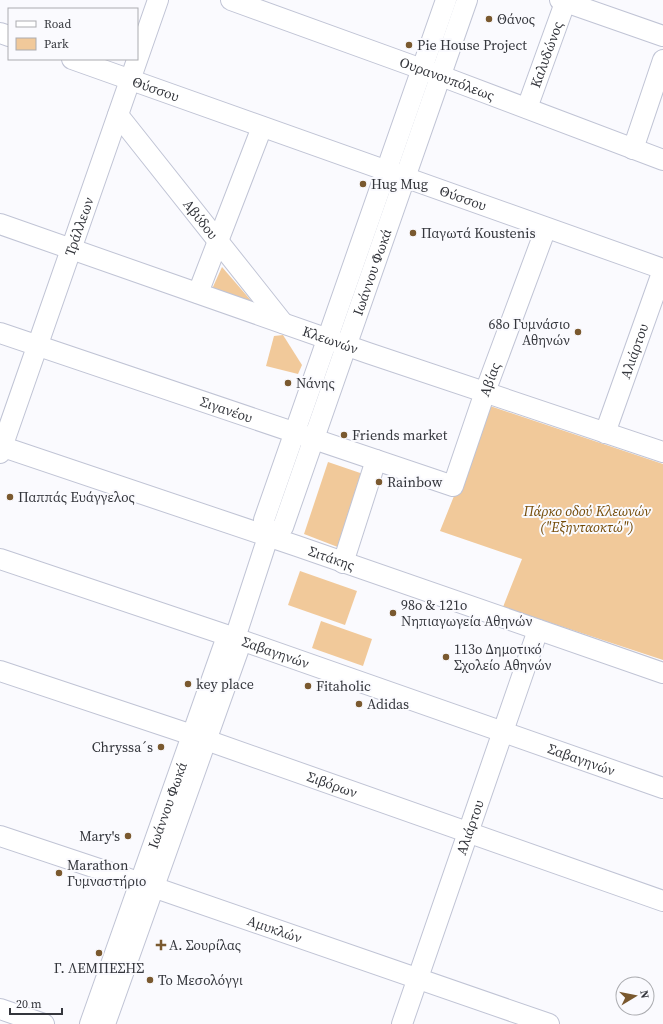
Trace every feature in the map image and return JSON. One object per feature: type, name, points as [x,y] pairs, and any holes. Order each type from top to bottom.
[{"type":"street","name":"Τράλλεων","points":[[138,57],[158,0]]},
{"type":"street","name":"Ουρανουπόλεως","points":[[231,0],[441,76],[663,160]]},
{"type":"street","name":"Ιωάννου Φωκά","points":[[268,537],[283,527],[346,345],[395,175],[422,69],[446,0]]},
{"type":"street","name":"Ιωάννου Φωκά","points":[[90,1024],[146,885],[198,738],[225,642],[235,638],[268,537],[264,520],[328,339],[395,175],[441,76],[467,0]]},
{"type":"street","points":[[564,1],[663,36]]},
{"type":"street","name":"Καλυδώνος","points":[[527,108],[564,1]]},
{"type":"street","name":"Θύσσου","points":[[75,60],[663,270]]},
{"type":"street","name":"Τράλλεων","points":[[1,448],[137,60]]},
{"type":"street","points":[[633,149],[663,60]]},
{"type":"street","name":"Αβύδου","points":[[118,115],[283,323]]},
{"type":"street","points":[[198,293],[262,127]]},
{"type":"street","name":"Κλεωνών","points":[[0,224],[328,339],[663,452]]},
{"type":"street","name":"Αβίας","points":[[453,486],[485,392],[546,228]]},
{"type":"street","name":"Αλιάρτου","points":[[605,433],[663,270]]},
{"type":"street","name":"Σιγανέου","points":[[0,333],[453,486]]},
{"type":"street","name":"Σιτάκης","points":[[1,448],[268,537],[663,674]]},
{"type":"street","points":[[344,563],[376,460]]},
{"type":"street","name":"Σαβαγηνών","points":[[0,559],[235,638],[663,788]]},
{"type":"street","name":"Αλιάρτου","points":[[402,1024],[538,630]]},
{"type":"street","name":"Σιβόρων","points":[[0,671],[198,738],[663,901]]},
{"type":"street","name":"Αμυκλών","points":[[0,836],[549,1024]]},
{"type":"street","name":"Ιωάννου Φωκά","points":[[105,1024],[146,885]]},
{"type":"street","points":[[0,1008],[44,1024]]},
{"type":"green space","points":[[222,267],[254,304],[212,289]]},
{"type":"green space","points":[[283,335],[302,365],[298,374],[266,366],[274,336]]},
{"type":"green space","name":"Πάρκο οδού Κλεωνών (\"Εξηνταοκτώ\")","points":[[490,406],[663,464],[663,660],[503,607],[522,559],[440,531]]},
{"type":"green space","points":[[328,462],[372,477],[348,551],[304,534]]},
{"type":"green space","points":[[300,571],[357,591],[345,625],[288,605]]},
{"type":"green space","points":[[321,621],[372,639],[363,666],[312,648]]},
{"type":"place","name":"Θάνος","points":[[489,19]]},
{"type":"place","name":"Pie House Project","points":[[409,45]]},
{"type":"place","name":"Hug Mug","points":[[363,184]]},
{"type":"place","name":"Παγωτά Koustenis","points":[[413,233]]},
{"type":"place","name":"68ο Γυμνάσιο Αθηνών","points":[[578,332]]},
{"type":"place","name":"Νάνης","points":[[288,383]]},
{"type":"place","name":"Friends market","points":[[344,435]]},
{"type":"place","name":"Rainbow","points":[[379,482]]},
{"type":"place","name":"Παππάς Ευάγγελος","points":[[10,497]]},
{"type":"place","name":"98ο & 121ο Νηπιαγωγεία Αθηνών","points":[[393,613]]},
{"type":"place","name":"113ο Δημοτικό Σχολείο Αθηνών","points":[[446,657]]},
{"type":"place","name":"key place","points":[[188,684]]},
{"type":"place","name":"Fitaholic","points":[[308,686]]},
{"type":"place","name":"Adidas","points":[[359,704]]},
{"type":"place","name":"Chryssa´s","points":[[161,747]]},
{"type":"place","name":"Mary's","points":[[128,836]]},
{"type":"place","name":"Marathon Γυμναστήριο","points":[[59,873]]},
{"type":"place","name":"Α. Σουρίλας","points":[[161,945]]},
{"type":"place","name":"Γ. ΛΕΜΠΕΣΗΣ","points":[[99,953]]},
{"type":"place","name":"Το Μεσολόγγι","points":[[150,980]]}]
